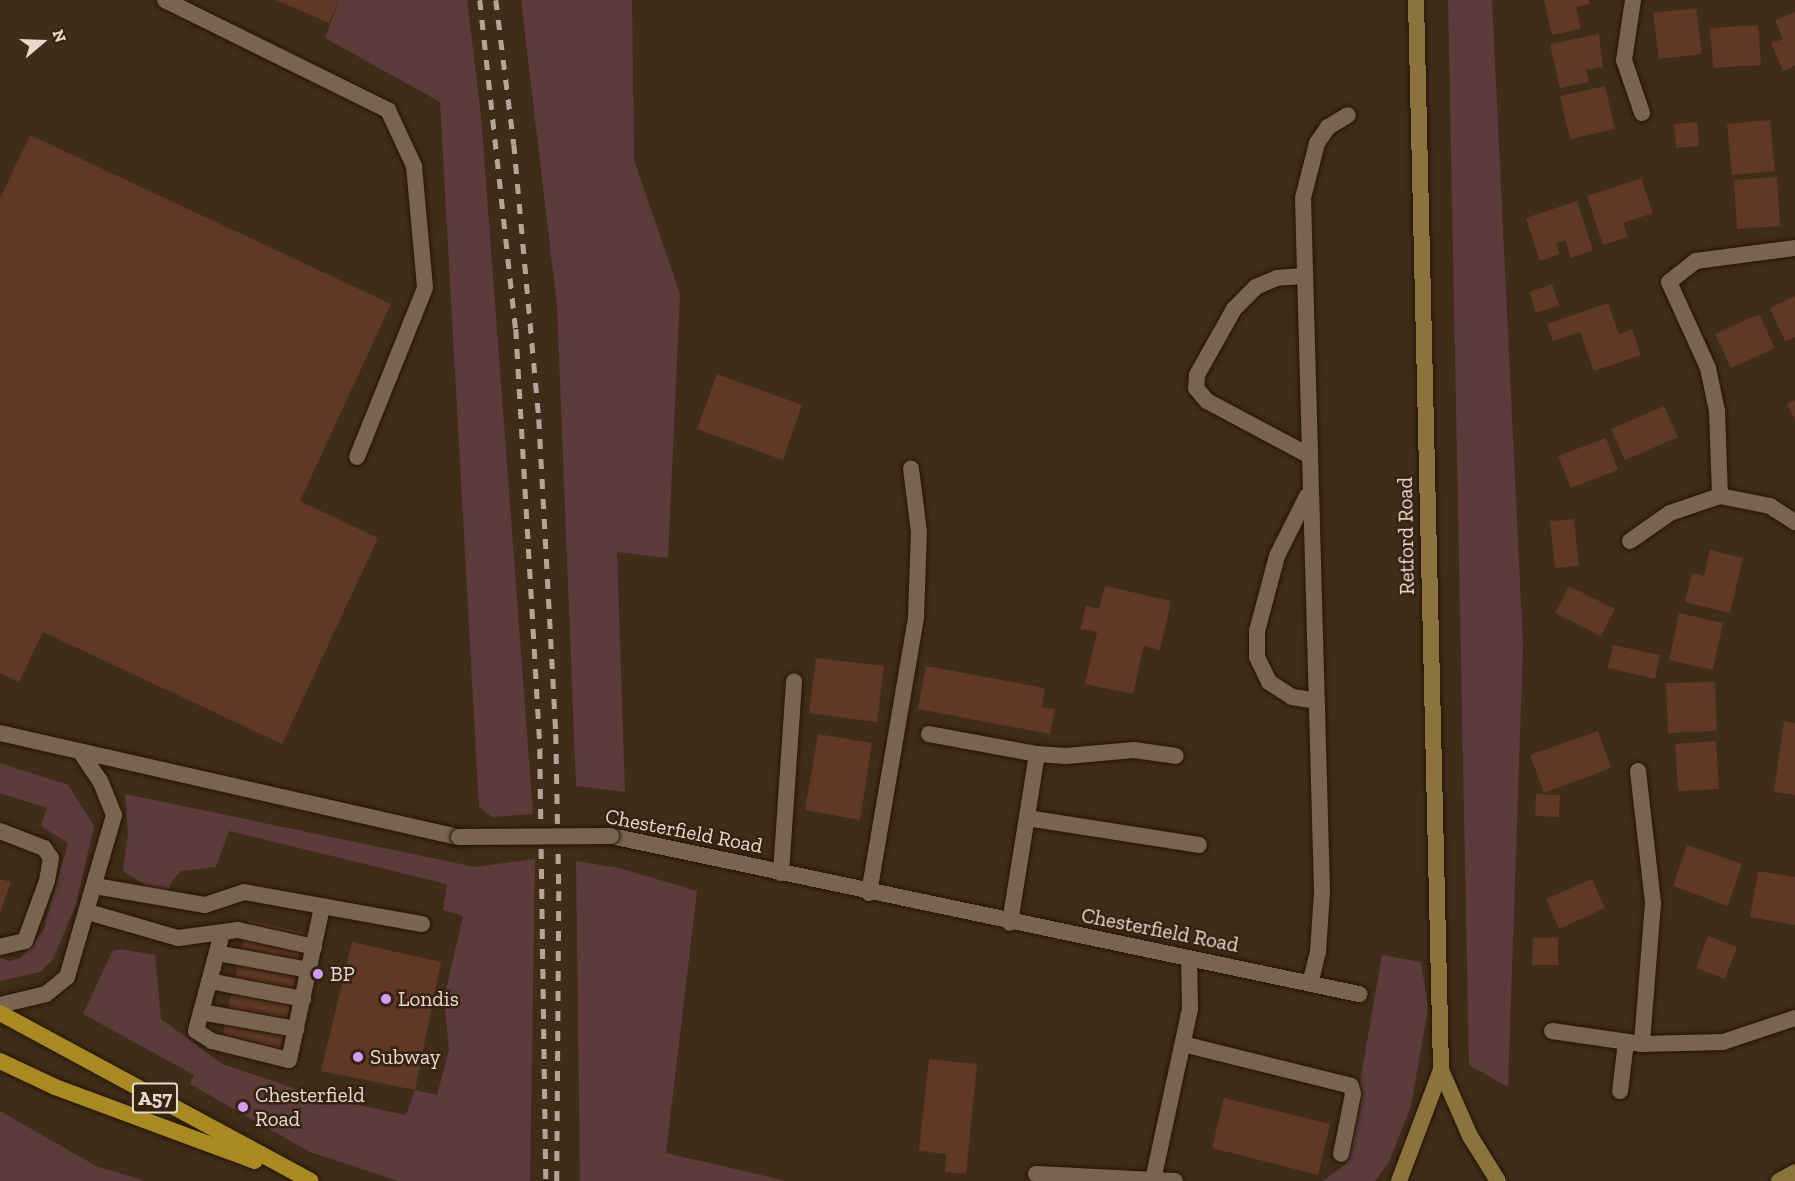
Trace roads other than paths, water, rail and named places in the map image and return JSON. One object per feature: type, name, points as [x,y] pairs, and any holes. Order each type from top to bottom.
[{"type":"highway","name":"A57","points":[[0,1013],[310,1181]]},
{"type":"highway","name":"A57","points":[[0,1061],[55,1088],[310,1181]]},
{"type":"main road","name":"Retford Road","points":[[1416,0],[1442,1070],[1470,1136],[1498,1181]]},
{"type":"main road","name":"Retford Road","points":[[1399,1181],[1442,1070]]},
{"type":"main road","points":[[1779,1181],[1795,1172]]},
{"type":"street","points":[[165,0],[388,110],[414,166],[425,288],[357,456]]},
{"type":"street","points":[[1633,0],[1624,60],[1642,113]]},
{"type":"street","points":[[1310,984],[1318,952],[1322,891],[1308,493],[1303,198],[1317,143],[1328,127],[1348,116]]},
{"type":"street","points":[[1720,496],[1717,411],[1708,368],[1669,282],[1696,261],[1795,249]]},
{"type":"street","points":[[1304,276],[1276,278],[1256,287],[1234,309],[1197,375],[1197,388],[1207,401],[1308,455]]},
{"type":"street","points":[[869,893],[916,617],[920,532],[911,469]]},
{"type":"street","points":[[1308,493],[1277,556],[1257,631],[1257,657],[1269,682],[1292,697],[1316,701]]},
{"type":"street","points":[[1630,541],[1670,513],[1720,496],[1770,506],[1795,522]]},
{"type":"street","points":[[782,873],[794,681]]},
{"type":"street","name":"Chesterfield Road","points":[[0,733],[459,837],[611,836],[1010,923],[1359,994]]},
{"type":"street","points":[[928,734],[1037,754],[1066,756],[1134,750],[1176,756]]},
{"type":"street","points":[[0,1005],[46,994],[68,977],[114,815],[100,781],[81,753]]},
{"type":"street","points":[[1010,923],[1037,754]]},
{"type":"street","points":[[1620,1091],[1634,1043],[1653,903],[1638,771]]},
{"type":"street","points":[[1027,818],[1199,845]]},
{"type":"street","points":[[0,831],[44,848],[51,858],[47,881],[25,941],[0,947]]},
{"type":"street","points":[[95,886],[205,905],[244,892],[422,924]]},
{"type":"street","points":[[222,933],[196,1031],[212,1041],[288,1060],[322,907]]},
{"type":"street","points":[[88,912],[178,938],[238,930],[314,947]]},
{"type":"street","points":[[217,953],[309,970]]},
{"type":"street","points":[[1153,1180],[1190,1010],[1189,959]]},
{"type":"street","points":[[209,981],[303,999]]},
{"type":"street","points":[[201,1012],[296,1029]]},
{"type":"street","points":[[1552,1031],[1634,1043],[1723,1042],[1795,1018]]},
{"type":"street","points":[[1183,1044],[1351,1086],[1353,1094],[1341,1154]]},
{"type":"street","points":[[1036,1174],[1175,1181]]},
{"type":"railway","points":[[480,0],[516,329],[540,749],[546,1181]]},
{"type":"railway","points":[[496,0],[514,144],[539,419],[556,734],[559,891],[557,1181]]},
{"type":"place","name":"BP","points":[[318,974]]},
{"type":"place","name":"Londis","points":[[386,999]]},
{"type":"place","name":"Subway","points":[[358,1057]]},
{"type":"place","name":"Chesterfield Road","points":[[243,1107]]}]
